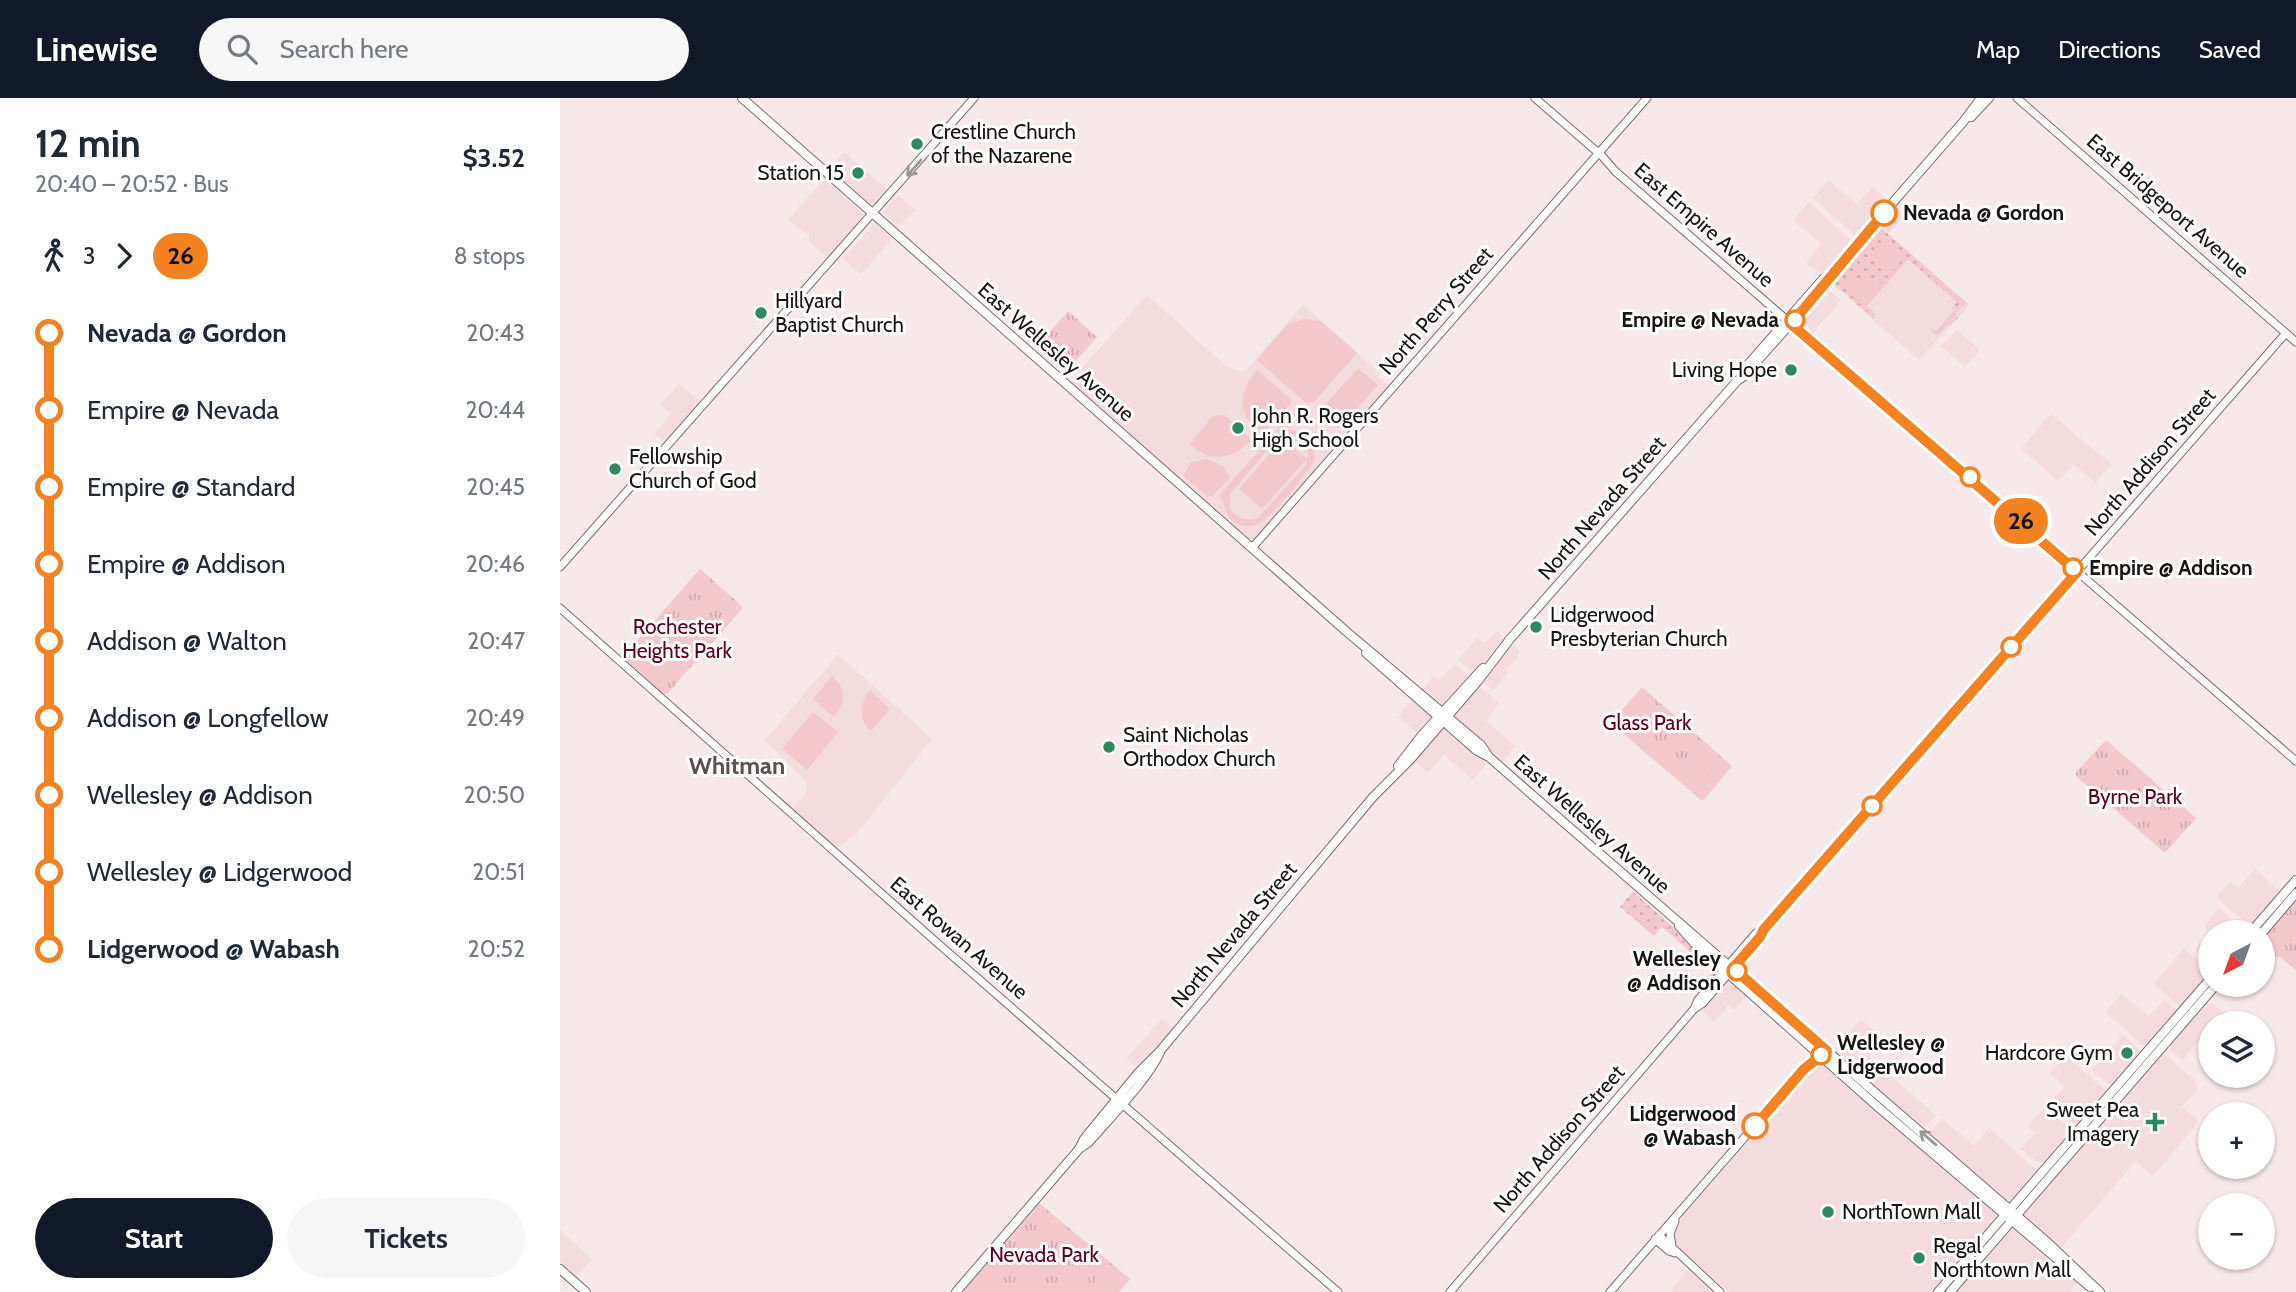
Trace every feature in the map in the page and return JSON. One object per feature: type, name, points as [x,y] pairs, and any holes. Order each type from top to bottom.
[{"type":"main road","name":"East Wellesley Avenue","points":[[742,98],[1443,717],[1476,751],[1489,757],[1672,918],[1690,930],[1729,969],[1824,1053],[1842,1075],[2010,1216],[2080,1280],[2099,1292]]},
{"type":"main road","name":"North Nevada Street","points":[[956,1292],[1079,1149],[1084,1139],[1156,1061],[1160,1051],[1391,778],[1405,756],[1443,717],[1473,677],[1493,659],[1737,381],[1752,359],[1789,322],[1833,267],[1842,261],[1981,98]]},
{"type":"main road","name":"North Nevada Street","points":[[1963,122],[1969,120],[1989,98]]},
{"type":"main road","points":[[2261,920],[2296,880]]},
{"type":"main road","points":[[2273,920],[2296,893]]},
{"type":"main road","points":[[1950,1292],[2130,1071],[2198,993]]},
{"type":"main road","points":[[1938,1292],[2119,1097],[2205,998]]},
{"type":"main road","points":[[2119,1097],[2118,1093],[2130,1071]]},
{"type":"main road","points":[[560,1269],[586,1292]]},
{"type":"street","points":[[560,567],[974,98]]},
{"type":"street","name":"East Empire Avenue","points":[[1535,98],[1616,172],[2296,761]]},
{"type":"street","name":"North Perry Street","points":[[1252,548],[1647,98]]},
{"type":"street","name":"East Bridgeport Avenue","points":[[2017,98],[2296,342]]},
{"type":"street","name":"North Addison Street","points":[[1450,1292],[1694,1009],[1698,1000],[1760,937],[1764,929],[2286,333]]},
{"type":"street","name":"East Rowan Avenue","points":[[560,608],[1338,1292]]},
{"type":"street","points":[[1610,1292],[1804,1069],[1824,1053]]},
{"type":"street","points":[[1679,1213],[1670,1234],[1674,1250],[1720,1292]]},
{"type":"street","points":[[1657,1237],[1669,1251],[1674,1250]]},
{"type":"shaded area","points":[[844,152],[888,190],[875,204],[870,204],[829,169]]},
{"type":"shaded area","points":[[824,180],[864,216],[829,259],[809,241],[809,234],[788,219]]},
{"type":"shaded area","points":[[1829,180],[1857,204],[1872,187],[1887,200],[1887,204],[1859,235],[1855,235],[1813,198]]},
{"type":"shaded area","points":[[898,195],[915,210],[898,228],[883,213]]},
{"type":"shaded area","points":[[1809,202],[1852,241],[1823,275],[1806,263],[1821,244],[1793,220]]},
{"type":"shaded area","points":[[1896,209],[1904,215],[1888,234],[1969,305],[1919,360],[1831,283],[1878,226]]},
{"type":"shaded area","points":[[873,225],[877,225],[892,239],[861,274],[843,258]]},
{"type":"shaded area","points":[[1826,289],[1841,300],[1811,335],[1798,321]]},
{"type":"shaded area","name":"John R. Rogers High School","points":[[1147,295],[1226,366],[1241,372],[1246,370],[1303,305],[1376,370],[1374,373],[1390,387],[1255,541],[1251,542],[1071,383]]},
{"type":"shaded area","points":[[1957,330],[1980,350],[1965,367],[1941,346]]},
{"type":"shaded area","points":[[679,383],[699,400],[700,404],[665,442],[654,434],[671,414],[660,404]]},
{"type":"shaded area","points":[[2051,414],[2112,465],[2095,483],[2074,464],[2058,481],[2022,450]]},
{"type":"shaded area","points":[[1497,631],[1503,641],[1475,672],[1458,660],[1477,638],[1484,643]]},
{"type":"shaded area","points":[[1510,646],[1521,652],[1493,690],[1483,682],[1483,678]]},
{"type":"shaded area","points":[[838,654],[932,739],[857,833],[837,848],[793,809],[807,790],[807,782],[765,740]]},
{"type":"shaded area","points":[[1454,664],[1468,680],[1441,707],[1421,690],[1434,676],[1439,680]]},
{"type":"shaded area","points":[[1479,686],[1499,703],[1486,721],[1515,746],[1502,761],[1452,715]]},
{"type":"shaded area","points":[[1413,699],[1433,719],[1420,735],[1398,717]]},
{"type":"shaded area","points":[[1444,727],[1487,763],[1473,780],[1444,755],[1428,773],[1415,761]]},
{"type":"shaded area","points":[[2255,869],[2280,892],[2255,920],[2243,920],[2216,898],[2230,882],[2238,888]]},
{"type":"shaded area","points":[[2219,908],[2231,920],[2210,920]]},
{"type":"shaded area","points":[[2184,948],[2198,961],[2198,987],[2182,1006],[2154,984]]},
{"type":"shaded area","points":[[1731,979],[1748,993],[1734,1010],[1728,1005],[1714,1022],[1704,1013],[1703,1007]]},
{"type":"shaded area","points":[[2122,994],[2149,1017],[2164,1000],[2175,1010],[2175,1014],[2148,1045],[2143,1045],[2105,1012]]},
{"type":"shaded area","points":[[2206,1002],[2211,1002],[2221,1011],[2198,1011]]},
{"type":"shaded area","points":[[2198,1011],[2198,1042],[2183,1060],[2170,1049],[2170,1044]]},
{"type":"shaded area","points":[[1162,1019],[1172,1027],[1172,1031],[1137,1068],[1126,1058]]},
{"type":"shaded area","points":[[1861,1020],[1884,1039],[1869,1057],[1936,1115],[1924,1128],[1833,1052]]},
{"type":"shaded area","points":[[2123,1035],[2141,1052],[2129,1067],[2108,1084],[2091,1070]]},
{"type":"shaded area","points":[[2164,1054],[2196,1081],[2197,1090],[2182,1107],[2198,1120],[2197,1124],[2153,1176],[2135,1162],[2059,1250],[2023,1214]]},
{"type":"shaded area","points":[[2066,1055],[2106,1091],[2077,1126],[2049,1103],[2065,1086],[2050,1073]]},
{"type":"shaded area","name":"NorthTown Mall","points":[[1821,1064],[1996,1214],[1997,1219],[1932,1292],[1729,1292],[1674,1243],[1671,1233],[1676,1225],[1801,1079]]},
{"type":"shaded area","points":[[2045,1107],[2068,1127],[2069,1131],[2045,1161],[2039,1163],[2021,1149],[2035,1133],[2028,1126]]},
{"type":"shaded area","points":[[1942,1118],[1974,1146],[1989,1128],[2034,1168],[2033,1175],[2009,1203],[1929,1134]]},
{"type":"shaded area","points":[[2013,1228],[2078,1282],[2070,1292],[1955,1292]]},
{"type":"shaded area","points":[[560,1230],[592,1259],[576,1277],[560,1262]]},
{"type":"shaded area","points":[[1688,1269],[1715,1292],[1674,1292],[1671,1289]]},
{"type":"green space","points":[[1880,227],[1967,303],[1957,312],[1951,323],[1969,305],[1951,325],[1950,323],[1939,334],[1934,334],[1929,327],[1936,331],[1955,310],[1952,308],[1957,302],[1908,259],[1867,306],[1876,314],[1873,318],[1833,282]]},
{"type":"green space","points":[[1886,238],[1906,255],[1888,277],[1877,261],[1879,249]]},
{"type":"green space","points":[[1865,276],[1883,284],[1864,304],[1845,287],[1853,280]]},
{"type":"green space","points":[[1068,311],[1097,337],[1065,373],[1036,348]]},
{"type":"green space","points":[[1304,319],[1321,321],[1357,353],[1314,402],[1306,403],[1257,360],[1288,324]]},
{"type":"green space","points":[[1358,368],[1378,385],[1339,429],[1319,412]]},
{"type":"green space","points":[[1257,370],[1291,399],[1291,403],[1262,435],[1248,419],[1243,404],[1246,388]]},
{"type":"green space","points":[[1225,415],[1252,440],[1237,451],[1221,457],[1205,454],[1190,444],[1213,416]]},
{"type":"green space","points":[[1281,425],[1309,438],[1315,457],[1309,469],[1280,504],[1258,524],[1248,526],[1235,523],[1229,517],[1219,496]],"holes":[[[1288,434],[1306,445],[1308,455],[1305,466],[1258,518],[1246,520],[1236,515],[1230,509],[1230,494],[1276,440]]]},
{"type":"green space","points":[[1283,438],[1307,459],[1262,509],[1239,489]]},
{"type":"green space","points":[[1206,459],[1223,466],[1230,478],[1212,496],[1207,496],[1183,476],[1190,463]]},
{"type":"green space","name":"Rochester Heights Park","points":[[700,569],[742,606],[742,609],[667,694],[662,694],[623,657]]},
{"type":"green space","points":[[653,635],[662,645],[666,656],[665,667],[657,679],[634,659]]},
{"type":"green space","points":[[832,676],[840,686],[843,696],[841,706],[834,717],[813,699]]},
{"type":"green space","name":"Glass Park","points":[[1641,688],[1732,766],[1704,800],[1612,724]]},
{"type":"green space","points":[[870,690],[890,709],[871,731],[862,716],[864,700]]},
{"type":"green space","points":[[813,712],[838,732],[807,770],[782,749]]},
{"type":"green space","points":[[1697,740],[1717,757],[1718,762],[1699,784],[1691,773],[1688,762]]},
{"type":"green space","name":"Byrne Park","points":[[2106,740],[2196,818],[2165,853],[2076,776],[2076,772]]},
{"type":"green space","points":[[1632,893],[1717,967],[1717,973],[1699,994],[1712,971],[1662,927],[1654,936],[1620,907]]},
{"type":"green space","points":[[2296,898],[2296,970],[2280,957],[2275,957],[2275,923]]},
{"type":"green space","name":"Nevada Park","points":[[1039,1203],[1130,1279],[1119,1292],[965,1292]]},
{"type":"green space","points":[[1104,1263],[1123,1280],[1114,1292],[1096,1290],[1097,1273]]},
{"type":"bus line","name":"26","points":[[1755,1126],[1804,1069],[1827,1051],[1733,968],[1764,929],[2077,572],[1791,324],[1884,213]]},
{"type":"place","name":"Crestline Church of the Nazarene","points":[[917,144]]},
{"type":"place","name":"Station 15","points":[[858,173]]},
{"type":"place","name":"Nevada @ Gordon","points":[[1884,213]]},
{"type":"place","name":"Hillyard Baptist Church","points":[[761,313]]},
{"type":"place","name":"Empire @ Nevada","points":[[1795,320]]},
{"type":"place","name":"Living Hope","points":[[1791,370]]},
{"type":"place","name":"John R. Rogers High School","points":[[1238,428]]},
{"type":"place","name":"Fellowship Church of God","points":[[615,469]]},
{"type":"place","name":"Empire @ Addison","points":[[2073,568]]},
{"type":"place","name":"Lidgerwood Presbyterian Church","points":[[1536,627]]},
{"type":"place","name":"Saint Nicholas Orthodox Church","points":[[1109,747]]},
{"type":"place","name":"Wellesley @ Addison","points":[[1737,971]]},
{"type":"place","name":"Hardcore Gym","points":[[2127,1053]]},
{"type":"place","name":"Wellesley @ Lidgerwood","points":[[1821,1055]]},
{"type":"place","name":"Sweet Pea Imagery","points":[[2155,1122]]},
{"type":"place","name":"Lidgerwood @ Wabash","points":[[1755,1126]]},
{"type":"place","name":"NorthTown Mall","points":[[1828,1212]]},
{"type":"place","name":"Regal Northtown Mall","points":[[1919,1258]]},
{"type":"district","name":"Whitman","points":[[737,766]]}]
